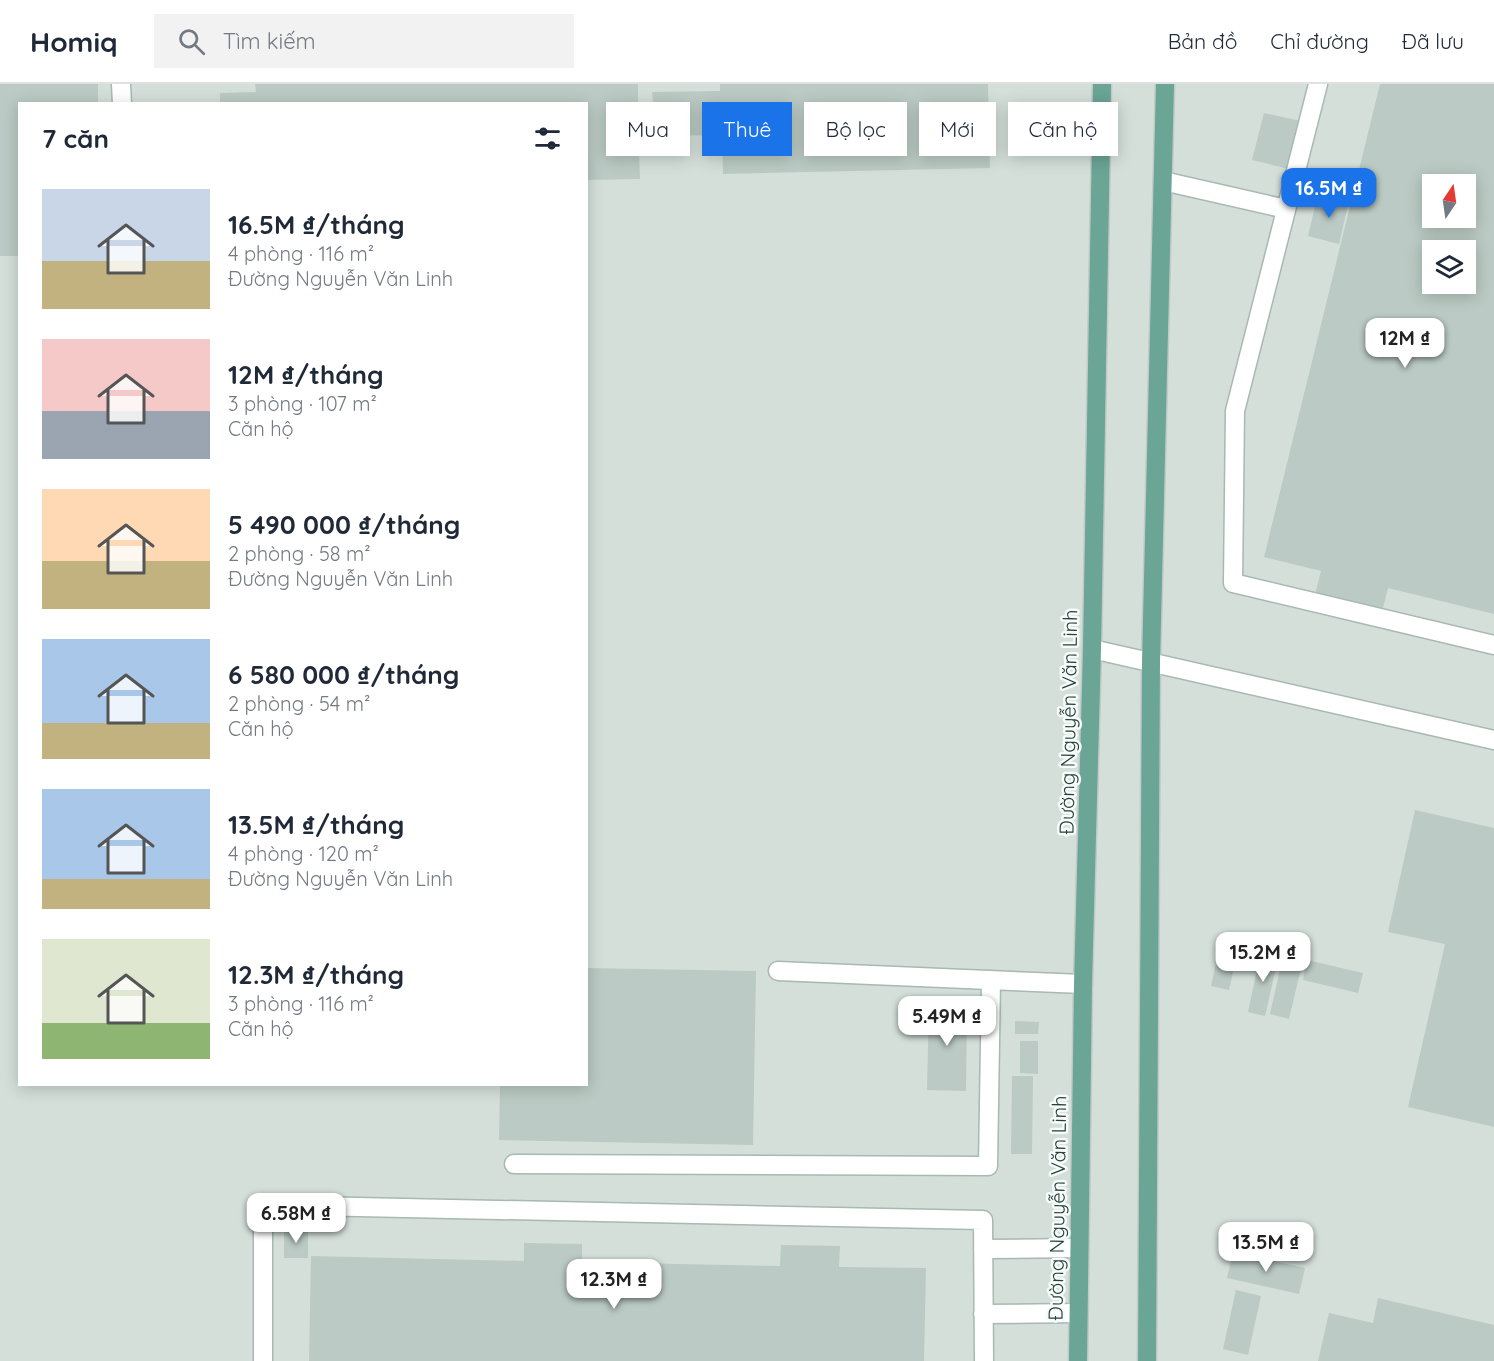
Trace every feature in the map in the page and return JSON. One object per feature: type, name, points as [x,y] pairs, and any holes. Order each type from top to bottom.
[{"type":"main road","name":"Đường Nguyễn Văn Linh","points":[[1077,1361],[1102,84]]},
{"type":"main road","points":[[1147,1361],[1151,662],[1166,84]]},
{"type":"street","points":[[121,84],[122,102]]},
{"type":"street","points":[[1318,84],[1235,411],[1233,584],[1494,645]]},
{"type":"street","points":[[1163,181],[1286,209]]},
{"type":"street","points":[[1092,649],[1494,740]]},
{"type":"street","points":[[778,971],[1083,984]]},
{"type":"street","points":[[514,1164],[988,1166],[991,980]]},
{"type":"street","points":[[263,1361],[263,1205],[983,1220],[984,1361]]},
{"type":"street","points":[[983,1249],[1078,1248]]},
{"type":"street","points":[[983,1314],[1078,1313]]},
{"type":"shaded area","points":[[0,84],[1494,84],[1494,1361],[0,1361]]},
{"type":"building","points":[[0,84],[98,84],[98,102],[18,102],[18,256],[0,256]]},
{"type":"building","points":[[255,84],[638,84],[638,102],[606,102],[606,156],[639,156],[640,179],[588,180],[588,102],[220,102],[220,93],[256,92]]},
{"type":"building","points":[[720,84],[988,84],[988,102],[919,102],[919,156],[990,156],[990,168],[723,174],[723,156],[792,156],[792,102],[702,102],[702,135],[690,135],[690,102],[653,102],[652,92],[720,91]]},
{"type":"building","points":[[1380,84],[1494,84],[1494,614],[1388,588],[1382,612],[1315,595],[1321,571],[1264,557]]},
{"type":"building","points":[[1264,113],[1301,121],[1289,169],[1252,160]]},
{"type":"building","points":[[1318,194],[1349,201],[1339,244],[1308,236]]},
{"type":"building","points":[[1415,810],[1494,828],[1494,1127],[1408,1107],[1445,944],[1388,932]]},
{"type":"building","points":[[1221,941],[1239,945],[1229,990],[1211,986]]},
{"type":"building","points":[[1261,951],[1279,955],[1265,1016],[1248,1012]]},
{"type":"building","points":[[1283,956],[1303,960],[1289,1019],[1270,1014]]},
{"type":"building","points":[[1307,960],[1363,973],[1358,993],[1303,980]]},
{"type":"building","points":[[588,968],[756,971],[753,1145],[499,1140],[500,1086],[588,1086]]},
{"type":"building","points":[[929,1004],[967,1004],[966,1091],[927,1090]]},
{"type":"building","points":[[1015,1021],[1039,1022],[1038,1034],[1015,1034]]},
{"type":"building","points":[[1020,1041],[1038,1041],[1038,1074],[1020,1073]]},
{"type":"building","points":[[1012,1076],[1033,1076],[1032,1154],[1011,1154]]},
{"type":"building","points":[[284,1230],[308,1231],[308,1258],[284,1258]]},
{"type":"building","points":[[524,1243],[582,1244],[582,1262],[780,1266],[781,1245],[840,1246],[839,1267],[926,1268],[924,1361],[309,1361],[311,1256],[524,1261]]},
{"type":"building","points":[[1233,1252],[1305,1268],[1299,1294],[1227,1278]]},
{"type":"building","points":[[1236,1290],[1261,1296],[1248,1355],[1223,1349]]},
{"type":"building","points":[[1378,1298],[1494,1325],[1494,1361],[1318,1361],[1329,1313],[1373,1323]]}]
